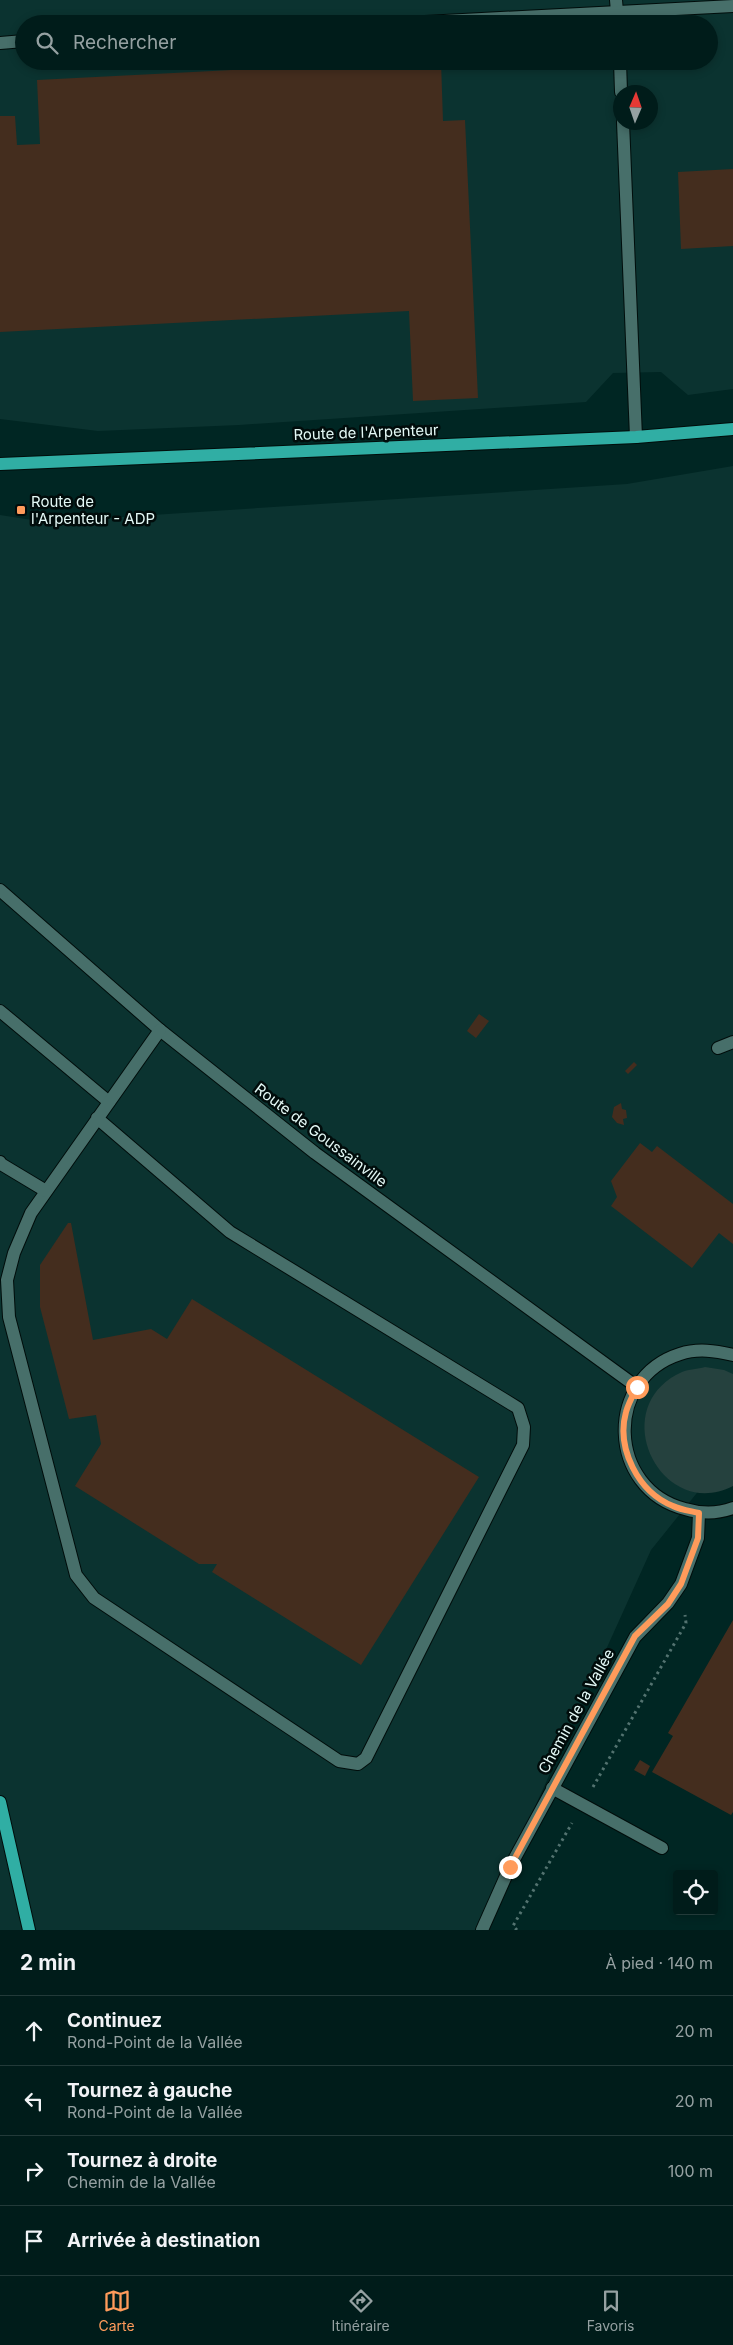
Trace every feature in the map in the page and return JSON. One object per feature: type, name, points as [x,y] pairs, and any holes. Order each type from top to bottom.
[{"type":"main road","name":"Route de l'Arpenteur","points":[[0,464],[636,437],[733,429]]},
{"type":"main road","points":[[0,1802],[29,1930]]},
{"type":"street","points":[[560,15],[733,6]]},
{"type":"street","points":[[0,43],[15,42]]},
{"type":"street","points":[[620,70],[621,85]]},
{"type":"street","points":[[622,130],[636,437]]},
{"type":"street","name":"Route de Goussainville","points":[[0,890],[160,1030],[315,1153],[637,1387]]},
{"type":"street","points":[[0,1011],[109,1102]]},
{"type":"street","points":[[97,1118],[230,1232],[518,1408],[524,1427],[523,1445],[366,1758],[358,1764],[339,1761],[94,1598],[76,1575],[9,1316],[7,1280],[14,1253],[30,1213],[97,1118],[160,1030]]},
{"type":"street","points":[[718,1048],[733,1042]]},
{"type":"street","points":[[0,1162],[46,1191]]},
{"type":"street","points":[[733,1355],[709,1350],[681,1354],[656,1366],[637,1387],[626,1413],[624,1441],[632,1468],[648,1490],[672,1506],[699,1513],[722,1512],[733,1508]]},
{"type":"street","name":"Chemin de la Vallée","points":[[482,1930],[510,1867],[635,1636],[668,1604],[681,1584],[698,1538],[699,1513]]},
{"type":"street","points":[[552,1788],[662,1848]]},
{"type":"path","points":[[517,1930],[513,1926],[686,1623],[681,1584]]},
{"type":"shaded area","points":[[0,0],[733,0],[733,389],[688,395],[661,372],[613,373],[586,402],[239,425],[98,431],[0,419]]},
{"type":"shaded area","points":[[733,466],[733,1448],[651,1550],[505,1873],[486,1930],[0,1930],[0,515],[45,522],[627,484]]},
{"type":"shaded area","points":[[705,1367],[724,1370],[733,1374],[733,1486],[707,1493],[684,1489],[665,1475],[651,1456],[645,1433],[647,1410],[659,1388],[682,1372]]},
{"type":"building","points":[[232,70],[441,70],[443,121],[465,120],[478,398],[413,401],[409,311],[0,332],[0,116],[15,116],[17,145],[40,144],[37,80]]},
{"type":"building","points":[[733,169],[733,246],[681,249],[678,172]]},
{"type":"building","points":[[479,1014],[489,1021],[476,1038],[467,1031]]},
{"type":"building","points":[[634,1062],[637,1065],[628,1074],[625,1071]]},
{"type":"building","points":[[621,1103],[622,1109],[626,1110],[627,1118],[623,1119],[624,1125],[617,1123],[612,1117],[614,1107]]},
{"type":"building","points":[[640,1143],[652,1152],[657,1146],[733,1204],[733,1244],[719,1233],[692,1268],[611,1206],[617,1197],[611,1181]]},
{"type":"building","points":[[68,1223],[71,1223],[93,1340],[151,1329],[167,1339],[192,1299],[479,1477],[361,1665],[212,1572],[217,1564],[199,1564],[75,1486],[101,1444],[96,1415],[69,1419],[40,1307],[40,1265]]},
{"type":"building","points":[[733,1620],[733,1812],[731,1815],[652,1772],[673,1736],[668,1733]]},
{"type":"building","points":[[640,1760],[650,1766],[645,1776],[634,1770]]},
{"type":"place","name":"Route de l'Arpenteur - ADP","points":[[21,510]]},
{"type":"route","points":[[510,1867],[635,1636],[668,1604],[681,1584],[698,1538],[699,1513],[672,1506],[648,1490],[632,1468],[624,1441],[626,1413],[637,1387]]}]
